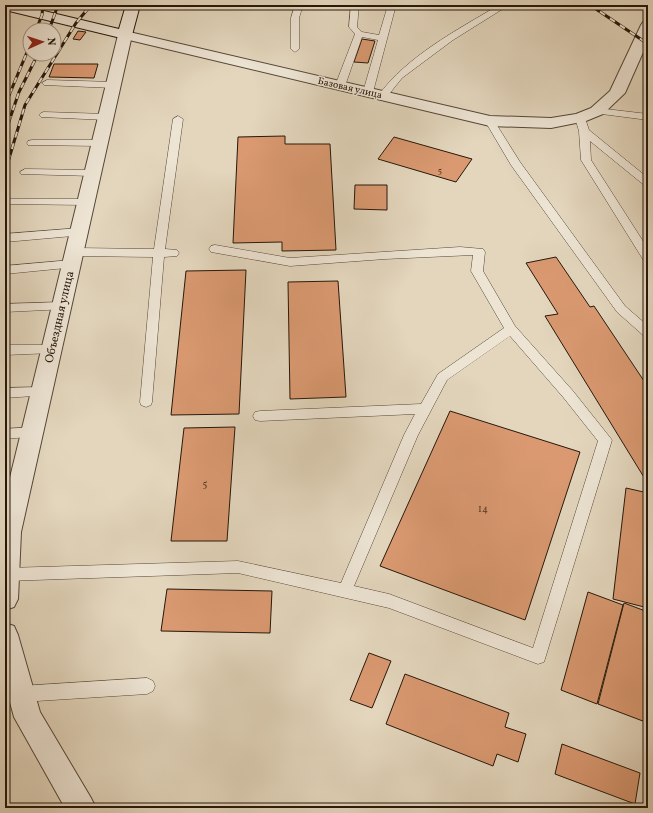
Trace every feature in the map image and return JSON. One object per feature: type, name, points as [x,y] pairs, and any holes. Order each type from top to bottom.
[{"type":"street","name":"Объездная улица","points":[[5,599],[13,482],[33,432],[133,5]]},
{"type":"street","name":"Базовая улица","points":[[5,6],[126,36],[490,121],[582,125],[617,93],[648,26]]},
{"type":"street","points":[[5,635],[28,718],[82,808]]},
{"type":"lane","points":[[295,49],[295,18],[299,5]]},
{"type":"lane","points":[[355,5],[353,27],[359,34],[383,38]]},
{"type":"lane","points":[[375,94],[383,38],[392,5]]},
{"type":"lane","points":[[375,94],[450,38],[505,5]]},
{"type":"lane","points":[[340,86],[359,34]]},
{"type":"lane","points":[[47,83],[114,85]]},
{"type":"lane","points":[[597,111],[648,117]]},
{"type":"lane","points":[[44,115],[107,116]]},
{"type":"lane","points":[[146,402],[159,253],[178,120]]},
{"type":"lane","points":[[490,121],[515,164],[621,309],[648,333]]},
{"type":"lane","points":[[582,125],[648,183]]},
{"type":"lane","points":[[582,125],[586,160],[648,258]]},
{"type":"lane","points":[[32,143],[100,143]]},
{"type":"lane","points":[[25,172],[94,173]]},
{"type":"lane","points":[[9,202],[87,202]]},
{"type":"lane","points":[[5,238],[80,232]]},
{"type":"lane","points":[[7,575],[238,567],[389,601],[538,657],[605,440],[568,394],[511,329],[477,271],[479,252],[460,251],[290,262],[215,249]]},
{"type":"lane","points":[[5,270],[73,258],[173,253]]},
{"type":"lane","points":[[5,308],[62,306]]},
{"type":"lane","points":[[344,591],[411,435],[442,378],[511,329]]},
{"type":"lane","points":[[5,350],[52,349]]},
{"type":"lane","points":[[5,393],[42,392]]},
{"type":"lane","points":[[260,416],[425,409]]},
{"type":"lane","points":[[5,434],[33,432]]},
{"type":"lane","points":[[22,694],[147,686]]},
{"type":"building","points":[[78,31],[86,32],[80,40],[73,39]]},
{"type":"building","points":[[362,39],[375,41],[368,63],[354,62]]},
{"type":"building","points":[[54,64],[98,64],[94,78],[49,77]]},
{"type":"building","points":[[285,136],[285,144],[330,144],[336,250],[282,251],[282,242],[233,243],[238,137]]},
{"type":"building","points":[[394,137],[472,159],[456,182],[378,159]]},
{"type":"building","points":[[355,185],[387,185],[387,210],[354,209]]},
{"type":"building","points":[[556,257],[590,307],[594,306],[648,387],[648,479],[645,479],[545,316],[558,314],[526,263]]},
{"type":"building","points":[[246,270],[239,414],[171,415],[186,271]]},
{"type":"building","points":[[338,281],[346,397],[290,399],[288,282]]},
{"type":"building","points":[[450,411],[580,452],[525,620],[380,566]]},
{"type":"building","points":[[235,427],[227,541],[171,541],[184,428]]},
{"type":"building","points":[[626,488],[648,493],[648,608],[613,599]]},
{"type":"building","points":[[167,589],[272,591],[270,633],[161,631]]},
{"type":"building","points":[[588,592],[623,605],[597,704],[561,690]]},
{"type":"building","points":[[624,603],[648,612],[648,723],[598,704]]},
{"type":"building","points":[[369,653],[391,661],[372,708],[350,700]]},
{"type":"building","points":[[405,674],[509,713],[505,727],[526,734],[518,762],[497,754],[493,766],[386,724]]},
{"type":"building","points":[[562,744],[640,773],[635,804],[555,774]]},
{"type":"railway","points":[[39,22],[42,15],[43,5]]},
{"type":"railway","points":[[52,22],[58,5]]},
{"type":"railway","points":[[5,172],[25,105],[76,23],[91,5]]},
{"type":"railway","points":[[590,5],[648,44]]},
{"type":"railway","points":[[5,105],[23,62]]},
{"type":"railway","points":[[5,133],[19,92],[34,62]]}]
